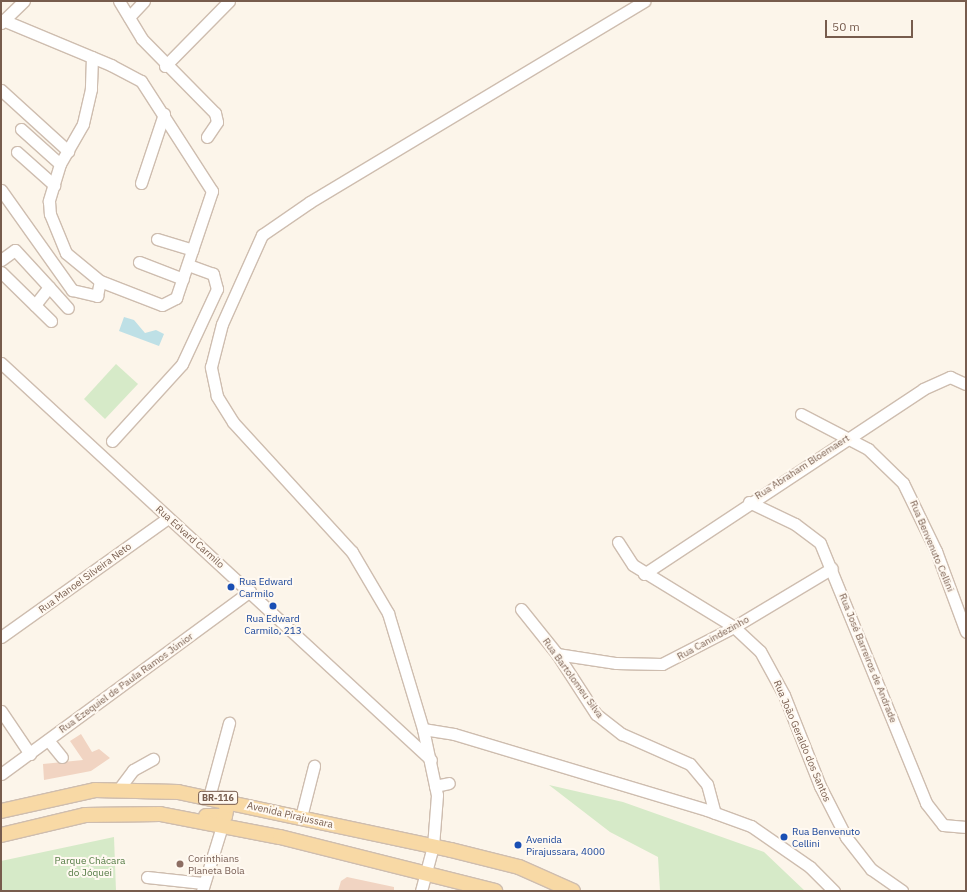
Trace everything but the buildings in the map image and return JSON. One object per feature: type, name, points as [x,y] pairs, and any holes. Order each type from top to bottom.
[{"type":"main road","name":"Avenida Pirajussara","points":[[1,811],[65,795],[118,790],[216,798],[433,846],[519,867],[573,891]]},
{"type":"main road","points":[[1,834],[85,814],[192,813],[222,818],[227,806],[216,798]]},
{"type":"main road","points":[[160,814],[222,826],[426,873],[473,888],[495,891]]},
{"type":"street","points":[[24,1],[2,22],[92,57],[141,81],[164,114],[212,191],[176,298],[162,304],[100,281],[73,262],[58,239],[50,214],[54,185],[60,164],[83,124],[91,89],[92,57]]},
{"type":"street","points":[[119,1],[142,39],[166,66],[216,115],[216,122],[207,137]]},
{"type":"street","points":[[130,17],[144,1]]},
{"type":"street","points":[[166,66],[229,1]]},
{"type":"street","points":[[421,891],[433,846],[435,786],[431,760],[423,729],[388,613],[352,552],[233,422],[217,396],[211,367],[222,324],[262,235],[310,202],[644,1]]},
{"type":"street","points":[[1,90],[68,151]]},
{"type":"street","points":[[141,183],[164,114]]},
{"type":"street","points":[[20,129],[60,164]]},
{"type":"street","points":[[17,152],[54,185]]},
{"type":"street","points":[[1,190],[66,284],[79,293],[96,296],[100,281]]},
{"type":"street","points":[[157,239],[192,250]]},
{"type":"street","points":[[1,260],[15,250],[68,308]]},
{"type":"street","points":[[139,262],[183,279]]},
{"type":"street","points":[[112,441],[182,364],[217,289],[213,274],[188,265]]},
{"type":"street","points":[[1,272],[51,321]]},
{"type":"street","points":[[35,305],[48,287]]},
{"type":"street","name":"Rua Edvard Carmilo","points":[[1,363],[168,518],[250,590],[431,760]]},
{"type":"street","name":"Rua Abraham Bloemaert","points":[[644,574],[849,436],[941,379],[950,377],[966,384]]},
{"type":"street","name":"Rua Benvenuto Cellini","points":[[800,414],[849,436],[889,467],[907,490],[966,632]]},
{"type":"street","name":"Rua José Barreiros de Andrade","points":[[749,502],[810,534],[832,568],[926,803],[943,825],[966,828]]},
{"type":"street","name":"Rua Manoel Silveira Neto","points":[[1,637],[168,518]]},
{"type":"street","name":"Rua João Geraldo dos Santos","points":[[618,542],[625,556],[644,574],[734,627],[750,640],[772,671],[820,786],[853,848],[871,869],[902,891]]},
{"type":"street","name":"Rua Canindezinho","points":[[557,654],[616,663],[662,664],[734,627],[832,568]]},
{"type":"street","name":"Rua Ezequiel de Paula Ramos Júnior","points":[[1,774],[250,590]]},
{"type":"street","name":"Rua Bartolomeu Silva","points":[[521,609],[557,654],[596,714],[610,727],[675,755],[702,776],[715,813]]},
{"type":"street","points":[[1,711],[30,754]]},
{"type":"street","points":[[216,798],[229,723]]},
{"type":"street","points":[[423,729],[454,734],[715,813],[777,842],[834,891]]},
{"type":"street","points":[[48,740],[62,757]]},
{"type":"street","points":[[118,790],[133,770],[153,760]]},
{"type":"street","points":[[301,817],[314,766]]},
{"type":"street","points":[[435,786],[449,783]]},
{"type":"street","points":[[147,877],[202,887],[222,826]]},
{"type":"green space","points":[[116,364],[138,384],[105,419],[84,399]]},
{"type":"green space","points":[[549,785],[623,802],[764,852],[805,891],[660,891],[658,857],[610,832]]},
{"type":"green space","name":"Parque Chácara do Jóquei","points":[[114,837],[116,891],[1,891],[1,861]]},
{"type":"water","points":[[124,317],[134,320],[145,333],[156,330],[164,334],[159,346],[119,331]]},
{"type":"place","name":"Rua Edward Carmilo","points":[[231,587]]},
{"type":"place","name":"Rua Edward Carmilo, 213","points":[[273,606]]},
{"type":"place","name":"Rua Benvenuto Cellini","points":[[784,837]]},
{"type":"place","name":"Avenida Pirajussara, 4000","points":[[518,845]]},
{"type":"place","name":"Corinthians Planeta Bola","points":[[180,864]]}]
